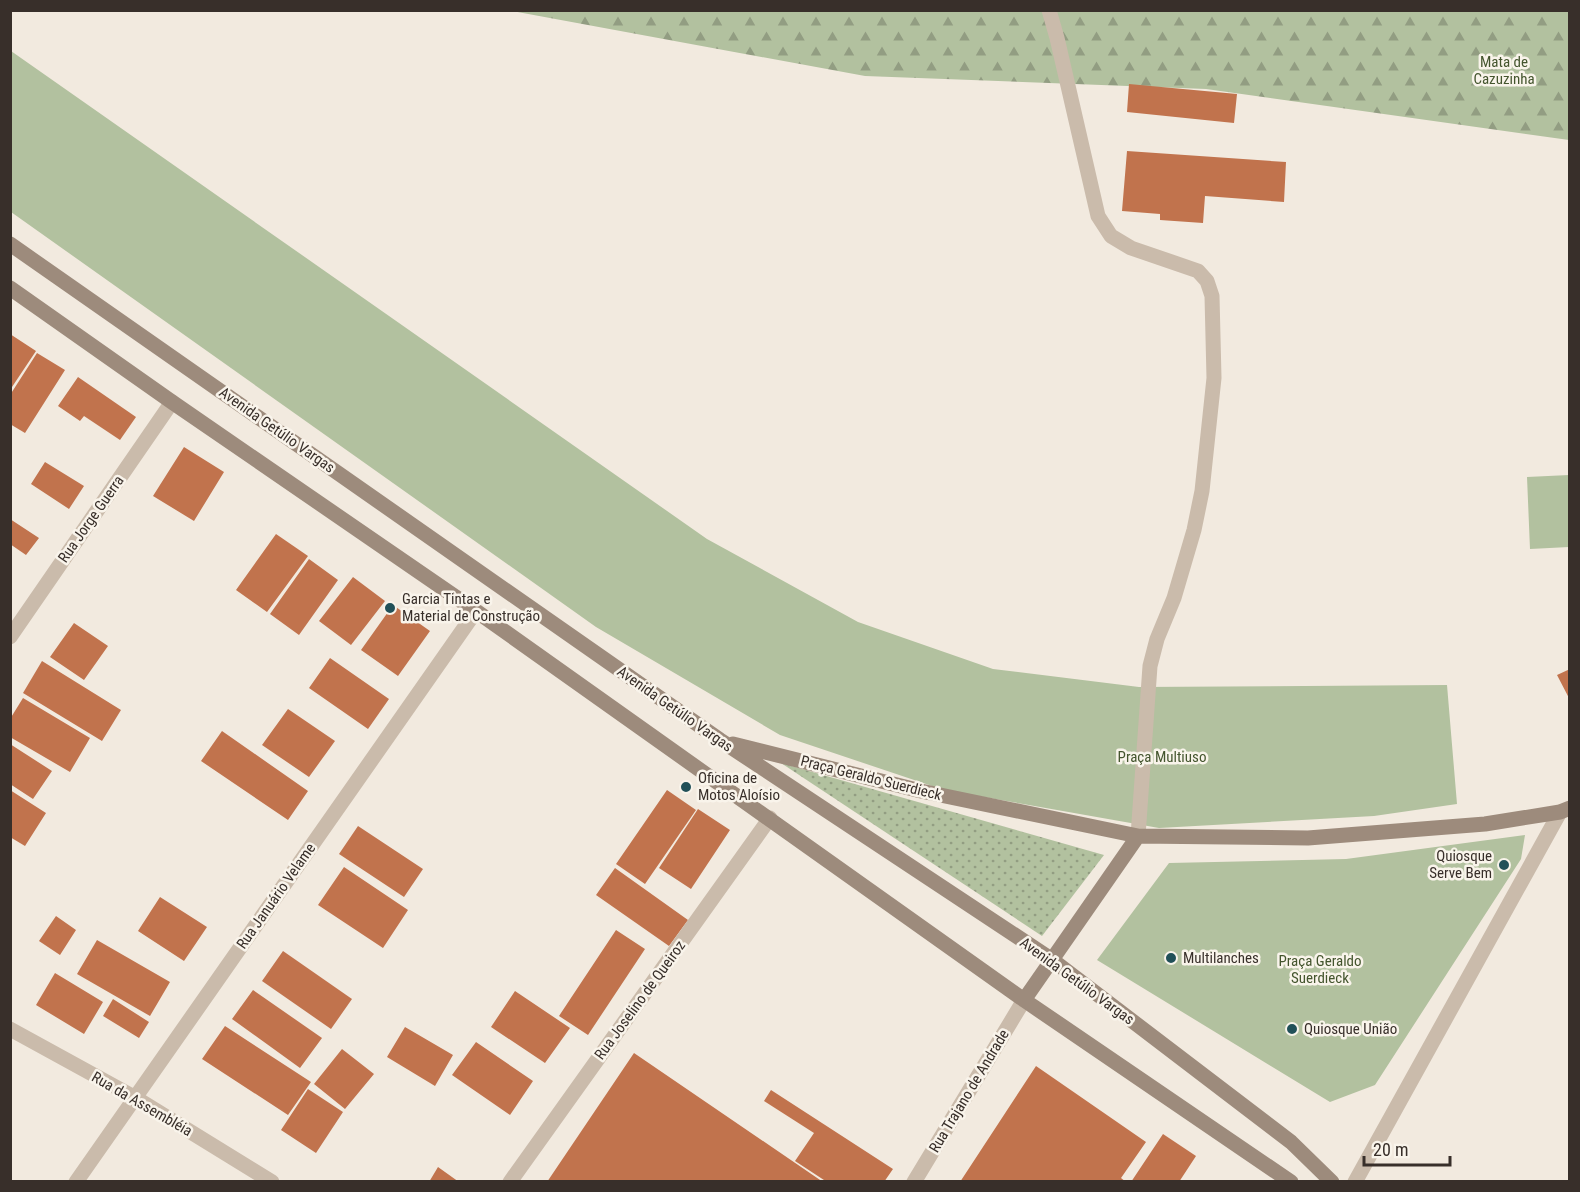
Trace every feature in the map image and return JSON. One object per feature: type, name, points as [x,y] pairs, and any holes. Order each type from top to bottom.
[{"type":"main road","name":"Avenida Getúlio Vargas","points":[[10,244],[720,740],[1051,959],[1291,1142],[1332,1182]]},
{"type":"main road","points":[[10,288],[476,611],[1024,1000],[1291,1182]]},
{"type":"main road","name":"Praça Geraldo Suerdieck","points":[[720,740],[921,792],[1138,836],[1308,838],[1485,824],[1565,810]]},
{"type":"main road","points":[[1024,1000],[1138,836]]},
{"type":"street","points":[[1049,10],[1058,38],[1098,216],[1111,236],[1131,248],[1198,271],[1207,281],[1212,296],[1214,378],[1202,491],[1194,530],[1150,666],[1138,836]]},
{"type":"street","name":"Rua Jorge Guerra","points":[[10,637],[172,402]]},
{"type":"street","name":"Rua Januário Velame","points":[[76,1182],[476,611]]},
{"type":"street","name":"Praça Geraldo Suerdieck","points":[[1355,1182],[1565,810]]},
{"type":"street","name":"Rua Joselino de Queiroz","points":[[510,1182],[770,818]]},
{"type":"street","name":"Rua Trajano de Andrade","points":[[914,1182],[1024,1000]]},
{"type":"street","name":"Rua da Assembléia","points":[[10,1029],[134,1097],[272,1182]]},
{"type":"green space","name":"Mata de Cazuzinha","points":[[512,11],[1569,11],[1569,140],[1206,89],[865,76]]},
{"type":"green space","name":"Praça Multiuso","points":[[11,51],[707,539],[858,622],[993,669],[1139,687],[1447,685],[1457,804],[1374,816],[1159,828],[944,790],[780,735],[596,627],[11,212]]},
{"type":"green space","points":[[1569,475],[1569,547],[1530,549],[1527,477]]},
{"type":"green space","points":[[781,763],[1104,855],[1042,936]]},
{"type":"green space","name":"Praça Geraldo Suerdieck","points":[[1525,835],[1521,859],[1375,1085],[1330,1102],[1097,960],[1169,863],[1346,859]]},
{"type":"building","points":[[1129,84],[1237,94],[1234,123],[1127,112]]},
{"type":"building","points":[[1127,151],[1286,162],[1284,202],[1205,196],[1203,223],[1160,220],[1160,214],[1122,211]]},
{"type":"building","points":[[10,334],[36,351],[10,390]]},
{"type":"building","points":[[37,353],[65,370],[25,433],[10,424],[10,395]]},
{"type":"building","points":[[78,377],[136,417],[120,440],[84,416],[80,421],[58,406]]},
{"type":"building","points":[[184,447],[224,472],[194,521],[153,496]]},
{"type":"building","points":[[45,462],[84,486],[69,509],[31,484]]},
{"type":"building","points":[[10,519],[39,538],[26,555],[10,544]]},
{"type":"building","points":[[276,534],[308,556],[267,612],[236,590]]},
{"type":"building","points":[[309,559],[338,580],[299,635],[270,614]]},
{"type":"building","points":[[353,577],[385,601],[351,645],[319,621]]},
{"type":"building","points":[[393,605],[430,631],[398,676],[361,650]]},
{"type":"building","points":[[74,623],[108,646],[84,680],[50,657]]},
{"type":"building","points":[[330,658],[389,699],[368,729],[309,688]]},
{"type":"building","points":[[42,661],[121,710],[102,741],[23,693]]},
{"type":"building","points":[[1570,669],[1570,700],[1557,675]]},
{"type":"building","points":[[23,698],[90,738],[70,772],[10,737],[10,719]]},
{"type":"building","points":[[288,709],[335,741],[309,777],[262,745]]},
{"type":"building","points":[[222,731],[308,791],[288,820],[201,761]]},
{"type":"building","points":[[10,744],[52,771],[33,799],[10,784]]},
{"type":"building","points":[[10,790],[46,813],[25,846],[10,837]]},
{"type":"building","points":[[667,790],[696,810],[645,884],[616,864]]},
{"type":"building","points":[[698,809],[730,830],[691,889],[659,868]]},
{"type":"building","points":[[358,826],[423,869],[404,897],[339,854]]},
{"type":"building","points":[[344,867],[408,910],[383,948],[318,905]]},
{"type":"building","points":[[615,868],[688,920],[669,946],[596,895]]},
{"type":"building","points":[[160,897],[207,927],[184,961],[138,931]]},
{"type":"building","points":[[56,916],[76,930],[60,955],[39,941]]},
{"type":"building","points":[[616,930],[645,949],[588,1035],[559,1016]]},
{"type":"building","points":[[97,940],[170,982],[150,1016],[77,974]]},
{"type":"building","points":[[283,951],[352,999],[331,1029],[262,981]]},
{"type":"building","points":[[55,973],[103,1002],[84,1034],[36,1005]]},
{"type":"building","points":[[253,990],[322,1038],[300,1068],[232,1019]]},
{"type":"building","points":[[515,991],[570,1028],[545,1063],[491,1027]]},
{"type":"building","points":[[113,999],[149,1022],[139,1038],[103,1016]]},
{"type":"building","points":[[225,1026],[311,1082],[288,1115],[202,1059]]},
{"type":"building","points":[[405,1027],[453,1055],[435,1086],[387,1057]]},
{"type":"building","points":[[476,1042],[533,1081],[510,1115],[452,1075]]},
{"type":"building","points":[[342,1049],[374,1074],[345,1109],[314,1084]]},
{"type":"building","points":[[634,1053],[823,1182],[547,1182]]},
{"type":"building","points":[[1036,1066],[1146,1142],[1121,1178],[1126,1182],[960,1182]]},
{"type":"building","points":[[308,1089],[343,1112],[316,1153],[281,1130]]},
{"type":"building","points":[[771,1090],[893,1169],[884,1182],[827,1182],[795,1161],[814,1133],[764,1101]]},
{"type":"building","points":[[1163,1134],[1196,1156],[1179,1182],[1131,1182]]},
{"type":"building","points":[[438,1167],[459,1182],[429,1182]]},
{"type":"place","name":"Garcia Tintas e Material de Construção","points":[[390,608]]},
{"type":"place","name":"Oficina de Motos Aloísio","points":[[686,787]]},
{"type":"place","name":"Quiosque Serve Bem","points":[[1504,865]]},
{"type":"place","name":"Multilanches","points":[[1171,958]]},
{"type":"place","name":"Quiosque União","points":[[1292,1029]]}]
